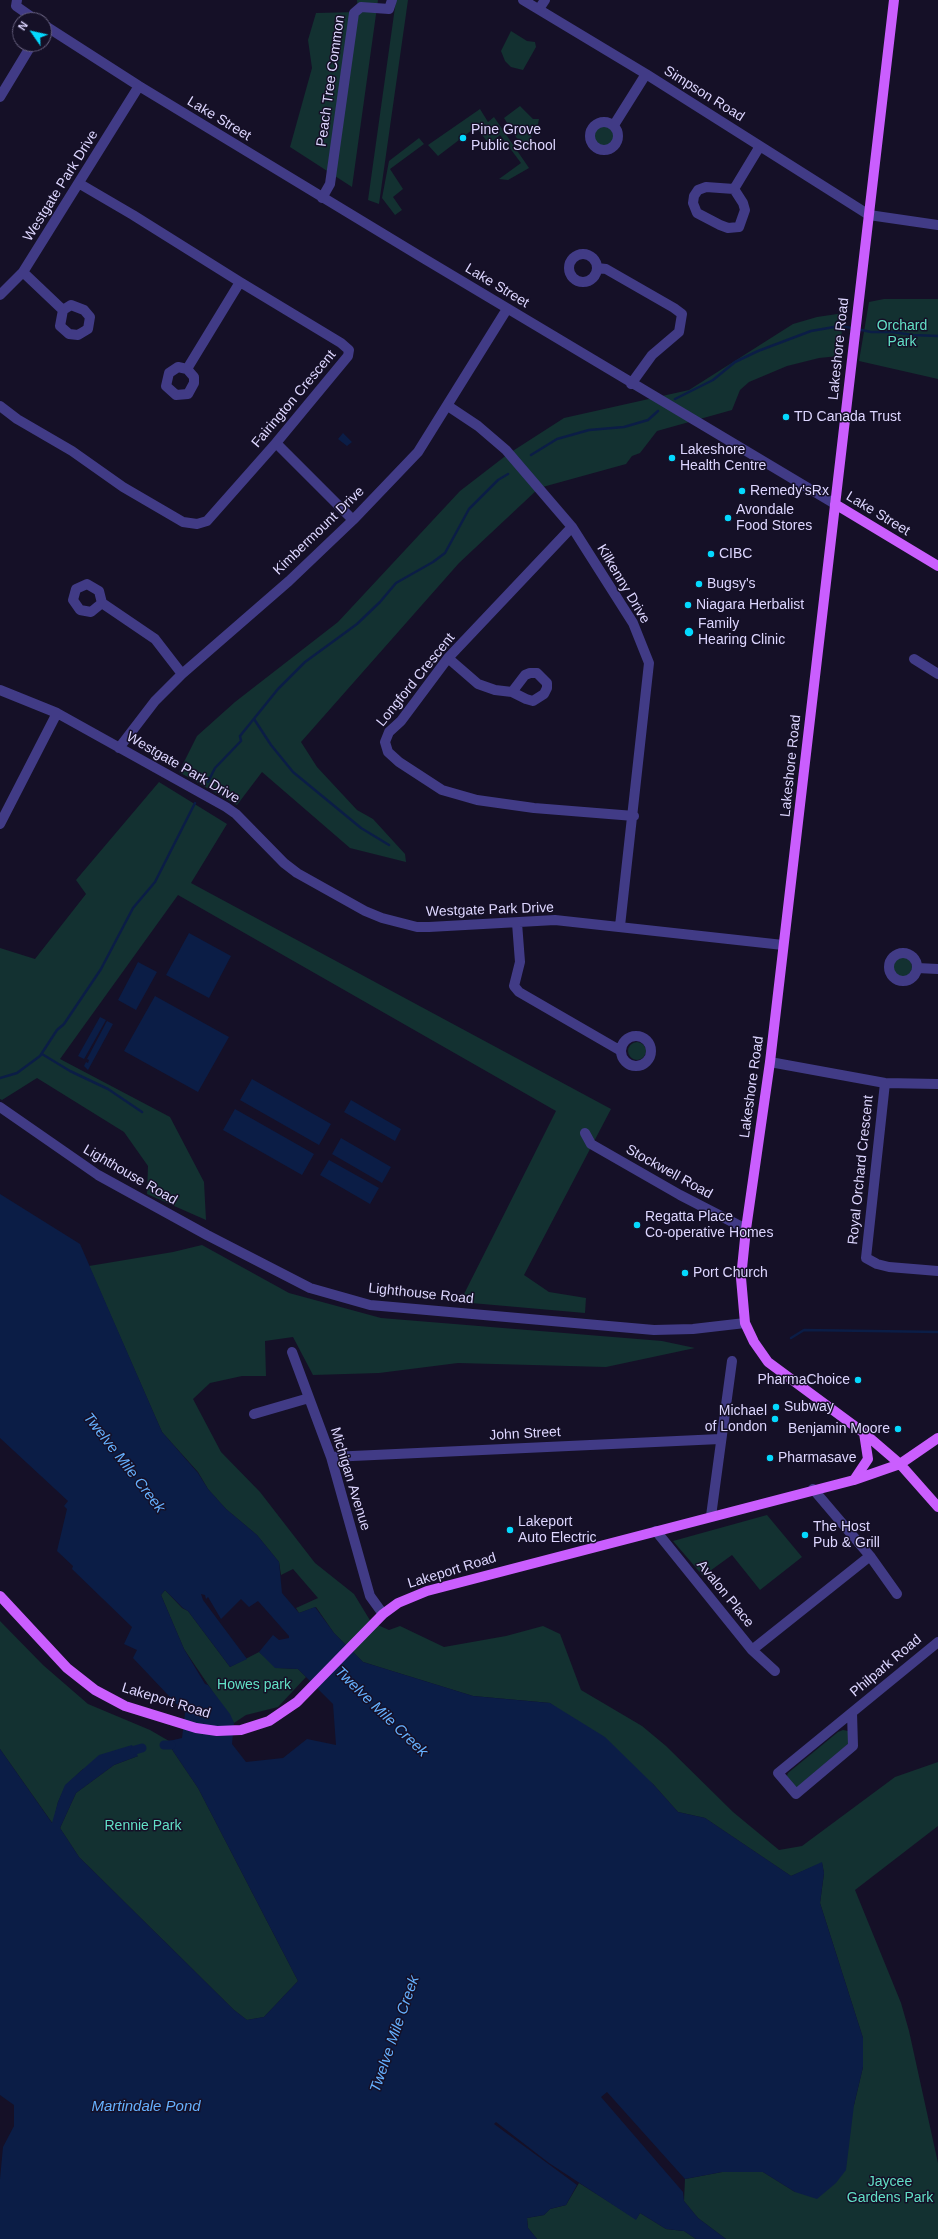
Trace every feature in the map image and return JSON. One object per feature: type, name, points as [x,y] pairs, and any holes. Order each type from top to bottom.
[{"type":"main road","name":"Lakeshore Road","points":[[894,0],[855,324],[784,945],[770,1062],[746,1229],[742,1278],[745,1323],[754,1342],[768,1362],[864,1433],[900,1464],[938,1507]]},
{"type":"main road","name":"Lake Street","points":[[835,504],[938,566]]},
{"type":"main road","points":[[854,1480],[868,1459],[864,1433]]},
{"type":"main road","name":"Lakeport Road","points":[[0,1596],[66,1668],[95,1690],[125,1706],[179,1723],[217,1731],[241,1730],[269,1721],[297,1702],[309,1692],[356,1640],[383,1614],[398,1603],[427,1591],[854,1480],[900,1464],[938,1438]]},
{"type":"street","name":"Peach Tree Common","points":[[322,198],[330,184],[354,13],[361,7],[389,9],[392,0]]},
{"type":"street","name":"Simpson Road","points":[[523,0],[646,74],[869,215]]},
{"type":"street","points":[[539,10],[545,0]]},
{"type":"street","points":[[16,3],[27,12]]},
{"type":"street","name":"Lake Street","points":[[52,30],[139,86],[322,198],[631,384],[835,504]]},
{"type":"street","points":[[0,97],[27,52]]},
{"type":"street","points":[[614,125],[646,74]]},
{"type":"street","name":"Westgate Park Drive","points":[[0,296],[23,272],[80,184],[139,86]]},
{"type":"street","points":[[734,189],[760,146]]},
{"type":"street","name":"Fairington Crescent","points":[[0,406],[17,419],[72,451],[123,487],[183,522],[197,524],[207,522],[276,444],[348,356],[349,350],[341,343],[80,184]]},
{"type":"street","points":[[706,187],[734,189],[743,203],[745,210],[739,227],[728,228],[711,221],[697,212],[694,208],[694,196],[698,190],[706,187]]},
{"type":"street","points":[[869,215],[938,224]]},
{"type":"street","points":[[597,268],[606,269],[682,314],[678,332],[652,355],[631,384]]},
{"type":"street","points":[[23,272],[63,310]]},
{"type":"street","points":[[187,369],[240,282]]},
{"type":"street","name":"Kimbermount Drive","points":[[119,748],[155,701],[182,674],[289,581],[353,520],[418,452],[507,309]]},
{"type":"street","name":"Kilkenny Drive","points":[[448,406],[478,426],[506,450],[572,527],[633,623],[649,663],[634,816],[620,926]]},
{"type":"street","points":[[276,444],[353,520]]},
{"type":"street","name":"Longford Crescent","points":[[572,527],[448,658],[401,721],[389,732],[385,742],[388,752],[399,762],[442,790],[477,800],[534,808],[634,816]]},
{"type":"street","points":[[102,603],[155,639],[182,674]]},
{"type":"street","points":[[448,658],[478,684],[495,690],[512,692]]},
{"type":"street","points":[[914,659],[938,674]]},
{"type":"street","name":"Westgate Park Drive","points":[[0,690],[57,713],[226,807],[236,814],[284,863],[365,911],[382,918],[417,927],[555,920],[784,945]]},
{"type":"street","points":[[0,824],[57,713]]},
{"type":"street","points":[[517,923],[520,962],[514,986],[519,992],[621,1051]]},
{"type":"street","points":[[917,968],[938,970]]},
{"type":"street","points":[[770,1062],[885,1083],[938,1084]]},
{"type":"street","name":"Royal Orchard Crescent","points":[[885,1083],[866,1258],[877,1264],[938,1271]]},
{"type":"street","name":"Lighthouse Road","points":[[0,1107],[98,1175],[207,1235],[310,1288],[370,1305],[654,1330],[693,1329],[745,1323]]},
{"type":"street","name":"Stockwell Road","points":[[585,1133],[590,1144],[680,1195],[746,1229]]},
{"type":"street","name":"Michigan Avenue","points":[[292,1352],[331,1457],[370,1596],[383,1614]]},
{"type":"street","points":[[711,1516],[720,1440],[732,1361]]},
{"type":"street","points":[[254,1414],[309,1398]]},
{"type":"street","name":"John Street","points":[[331,1457],[720,1440]]},
{"type":"street","points":[[813,1490],[870,1556],[898,1594]]},
{"type":"street","name":"Avalon Place","points":[[656,1531],[752,1650],[775,1671]]},
{"type":"street","points":[[752,1650],[870,1556]]},
{"type":"street","name":"Philpark Road","points":[[852,1713],[853,1746],[796,1794],[778,1774],[938,1642]]},
{"type":"green space","points":[[357,0],[378,0],[352,187],[290,147],[312,68],[308,40],[316,13],[358,12]]},
{"type":"green space","points":[[396,0],[408,0],[379,204],[368,200]]},
{"type":"green space","points":[[511,31],[527,41],[535,42],[536,47],[523,70],[511,67],[505,61],[501,51]]},
{"type":"green space","points":[[520,106],[533,119],[539,119],[537,129],[531,136],[535,144],[525,151],[504,118]]},
{"type":"green space","points":[[480,109],[488,122],[494,117],[529,168],[508,180],[499,179],[521,163],[500,135],[489,144],[476,127],[438,156],[428,145]]},
{"type":"green space","points":[[604,126],[611,129],[614,136],[611,143],[604,146],[597,143],[594,136],[597,129]]},
{"type":"green space","points":[[419,138],[424,144],[390,169],[403,189],[393,197],[402,210],[395,215],[382,198],[389,161]]},
{"type":"green space","name":"Orchard Park","points":[[884,299],[938,299],[938,379],[859,361],[869,302]]},
{"type":"green space","points":[[844,313],[839,356],[819,358],[787,366],[749,382],[740,390],[732,410],[657,431],[640,453],[632,456],[626,464],[539,488],[459,563],[301,742],[317,767],[357,810],[373,819],[405,854],[406,862],[350,848],[262,772],[237,805],[179,772],[197,736],[235,702],[338,622],[460,491],[508,454],[564,418],[689,390],[793,324],[817,317]]},
{"type":"green space","points":[[159,782],[227,824],[191,883],[611,1109],[524,1275],[549,1292],[586,1298],[585,1313],[460,1302],[556,1111],[178,895],[60,1059],[170,1117],[204,1182],[206,1220],[147,1194],[148,1166],[124,1132],[37,1078],[2,1100],[0,1099],[0,948],[35,959],[86,894],[76,880]]},
{"type":"green space","points":[[902,957],[909,960],[912,967],[909,974],[902,977],[895,974],[892,967],[895,960]]},
{"type":"green space","points":[[633,1042],[641,1042],[646,1047],[644,1058],[641,1060],[633,1060],[628,1055],[628,1047]]},
{"type":"green space","name":"Jaycee Gardens Park","points":[[202,1245],[289,1293],[381,1318],[662,1341],[695,1348],[606,1367],[458,1363],[379,1373],[313,1375],[293,1337],[265,1341],[266,1376],[242,1376],[210,1383],[193,1399],[221,1452],[260,1492],[315,1563],[354,1594],[371,1622],[389,1630],[400,1626],[444,1647],[506,1636],[543,1626],[560,1634],[581,1690],[642,1726],[666,1746],[733,1812],[779,1850],[802,1846],[895,1777],[938,1762],[938,1826],[855,1890],[901,2003],[909,2031],[938,2163],[938,2239],[726,2239],[698,2218],[684,2201],[685,2179],[722,2172],[763,2172],[795,2192],[854,2105],[863,2067],[863,2038],[820,1903],[824,1873],[822,1863],[791,1876],[705,1818],[678,1812],[653,1784],[550,1703],[473,1696],[363,1662],[334,1633],[316,1607],[299,1613],[296,1608],[318,1598],[293,1569],[281,1575],[279,1562],[257,1535],[226,1509],[208,1489],[198,1472],[162,1432],[89,1266],[173,1252]]},
{"type":"green space","points":[[767,1515],[802,1557],[760,1590],[732,1555],[703,1576],[673,1541]]},
{"type":"green space","name":"Howes park","points":[[165,1590],[182,1608],[188,1611],[230,1667],[259,1652],[278,1668],[298,1669],[306,1677],[278,1707],[246,1715],[234,1723],[184,1649],[161,1595]]},
{"type":"green space","name":"Rennie Park","points":[[0,1621],[43,1665],[88,1704],[150,1730],[169,1741],[173,1751],[198,1788],[298,1981],[264,2017],[247,2020],[234,2010],[79,1857],[60,1828],[76,1793],[114,1765],[138,1756],[83,1769],[66,1785],[58,1802],[53,1824],[0,1749]]},
{"type":"green space","points":[[843,1730],[848,1731],[854,1739],[795,1789],[786,1778],[788,1773],[838,1732]]},
{"type":"green space","points":[[579,2183],[636,2219],[640,2213],[666,2229],[684,2231],[696,2239],[537,2239],[528,2228],[527,2218],[544,2215],[550,2209],[566,2205]]},
{"type":"water","points":[[343,433],[352,442],[347,446],[338,439]]},
{"type":"water","points":[[189,933],[231,956],[209,998],[166,975]]},
{"type":"water","points":[[138,962],[157,972],[136,1010],[118,1000]]},
{"type":"water","points":[[155,996],[229,1037],[198,1092],[124,1051]]},
{"type":"water","points":[[100,1017],[106,1020],[84,1059],[78,1056]]},
{"type":"water","points":[[107,1021],[113,1024],[88,1070],[84,1066],[86,1062],[88,1063],[89,1060],[87,1059]]},
{"type":"water","points":[[252,1079],[331,1124],[319,1145],[240,1100]]},
{"type":"water","points":[[351,1100],[401,1129],[395,1141],[344,1112]]},
{"type":"water","points":[[235,1109],[314,1154],[302,1175],[223,1130]]},
{"type":"water","points":[[341,1138],[391,1167],[382,1183],[332,1154]]},
{"type":"water","points":[[329,1160],[379,1188],[370,1204],[320,1175]]},
{"type":"water","points":[[0,1194],[80,1244],[162,1432],[198,1473],[208,1489],[226,1509],[257,1535],[279,1562],[282,1593],[299,1613],[315,1607],[334,1633],[363,1662],[473,1696],[550,1703],[605,1737],[653,1784],[678,1812],[705,1818],[791,1876],[822,1862],[824,1873],[820,1903],[863,2038],[863,2067],[854,2105],[846,2170],[836,2183],[817,2199],[795,2192],[763,2172],[722,2172],[685,2179],[607,2092],[601,2097],[683,2192],[684,2201],[698,2218],[726,2239],[696,2239],[684,2231],[666,2229],[640,2213],[636,2220],[549,2163],[496,2122],[494,2124],[577,2185],[566,2205],[550,2209],[544,2215],[527,2218],[528,2228],[537,2239],[0,2239],[0,2179],[3,2147],[14,2126],[14,2105],[0,2095],[0,1749],[52,1823],[65,1785],[99,1755],[132,1745],[138,1756],[114,1765],[76,1793],[60,1828],[79,1857],[234,2010],[247,2020],[264,2017],[298,1981],[198,1788],[173,1751],[169,1741],[182,1738],[185,1713],[133,1658],[137,1650],[124,1644],[132,1627],[72,1569],[73,1566],[57,1551],[67,1509],[64,1506],[68,1501],[0,1438]],"holes":[[[165,1590],[188,1611],[230,1667],[247,1659],[203,1600],[201,1594],[205,1595],[206,1599],[208,1597],[221,1619],[241,1599],[249,1607],[258,1601],[289,1636],[289,1638],[279,1640],[273,1635],[259,1652],[275,1668],[298,1669],[333,1704],[336,1745],[307,1739],[283,1758],[246,1762],[232,1744],[234,1723],[230,1714],[208,1685],[205,1684],[184,1649],[161,1595]]]},
{"type":"waterway","points":[[675,399],[713,380],[735,362],[758,351],[811,331],[840,326],[852,328]]},
{"type":"waterway","points":[[857,329],[871,332],[892,332],[938,336]]},
{"type":"waterway","points":[[531,455],[557,439],[589,430],[624,427],[648,420],[658,411]]},
{"type":"waterway","points":[[208,782],[215,768],[241,741],[240,736],[278,689],[305,662],[357,624],[380,602],[396,583],[433,562],[445,553],[469,509],[498,480],[508,474]]},
{"type":"waterway","points":[[254,719],[271,745],[293,772],[361,828],[389,845]]},
{"type":"waterway","points":[[0,1078],[17,1073],[40,1056],[57,1030],[64,1024],[101,969],[133,908],[155,882],[195,803]]},
{"type":"waterway","points":[[42,1054],[70,1071],[108,1089],[142,1112]]},
{"type":"waterway","points":[[791,1338],[804,1330],[938,1332]]},
{"type":"waterway","points":[[164,1745],[171,1745]]},
{"type":"waterway","points":[[135,1750],[142,1748]]},
{"type":"place","name":"Pine Grove Public School","points":[[463,138]]},
{"type":"place","name":"TD Canada Trust","points":[[786,417]]},
{"type":"place","name":"Lakeshore Health Centre","points":[[672,458]]},
{"type":"place","name":"Remedy'sRx","points":[[742,491]]},
{"type":"place","name":"Avondale Food Stores","points":[[728,518]]},
{"type":"place","name":"CIBC","points":[[711,554]]},
{"type":"place","name":"Bugsy's","points":[[699,584]]},
{"type":"place","name":"Niagara Herbalist","points":[[688,605]]},
{"type":"place","name":"Family Hearing Clinic","points":[[689,632]]},
{"type":"place","name":"Regatta Place Co-operative Homes","points":[[637,1225]]},
{"type":"place","name":"Port Church","points":[[685,1273]]},
{"type":"place","name":"PharmaChoice","points":[[858,1380]]},
{"type":"place","name":"Subway","points":[[776,1407]]},
{"type":"place","name":"Michael of London","points":[[775,1419]]},
{"type":"place","name":"Benjamin Moore","points":[[898,1429]]},
{"type":"place","name":"Pharmasave","points":[[770,1458]]},
{"type":"place","name":"Lakeport Auto Electric","points":[[510,1530]]},
{"type":"place","name":"The Host Pub & Grill","points":[[805,1535]]},
{"type":"water label","name":"Twelve Mile Creek","points":[[124,1463]]},
{"type":"water label","name":"Twelve Mile Creek","points":[[381,1712]]},
{"type":"water label","name":"Twelve Mile Creek","points":[[395,2034]]},
{"type":"water label","name":"Martindale Pond","points":[[146,2107]]}]
